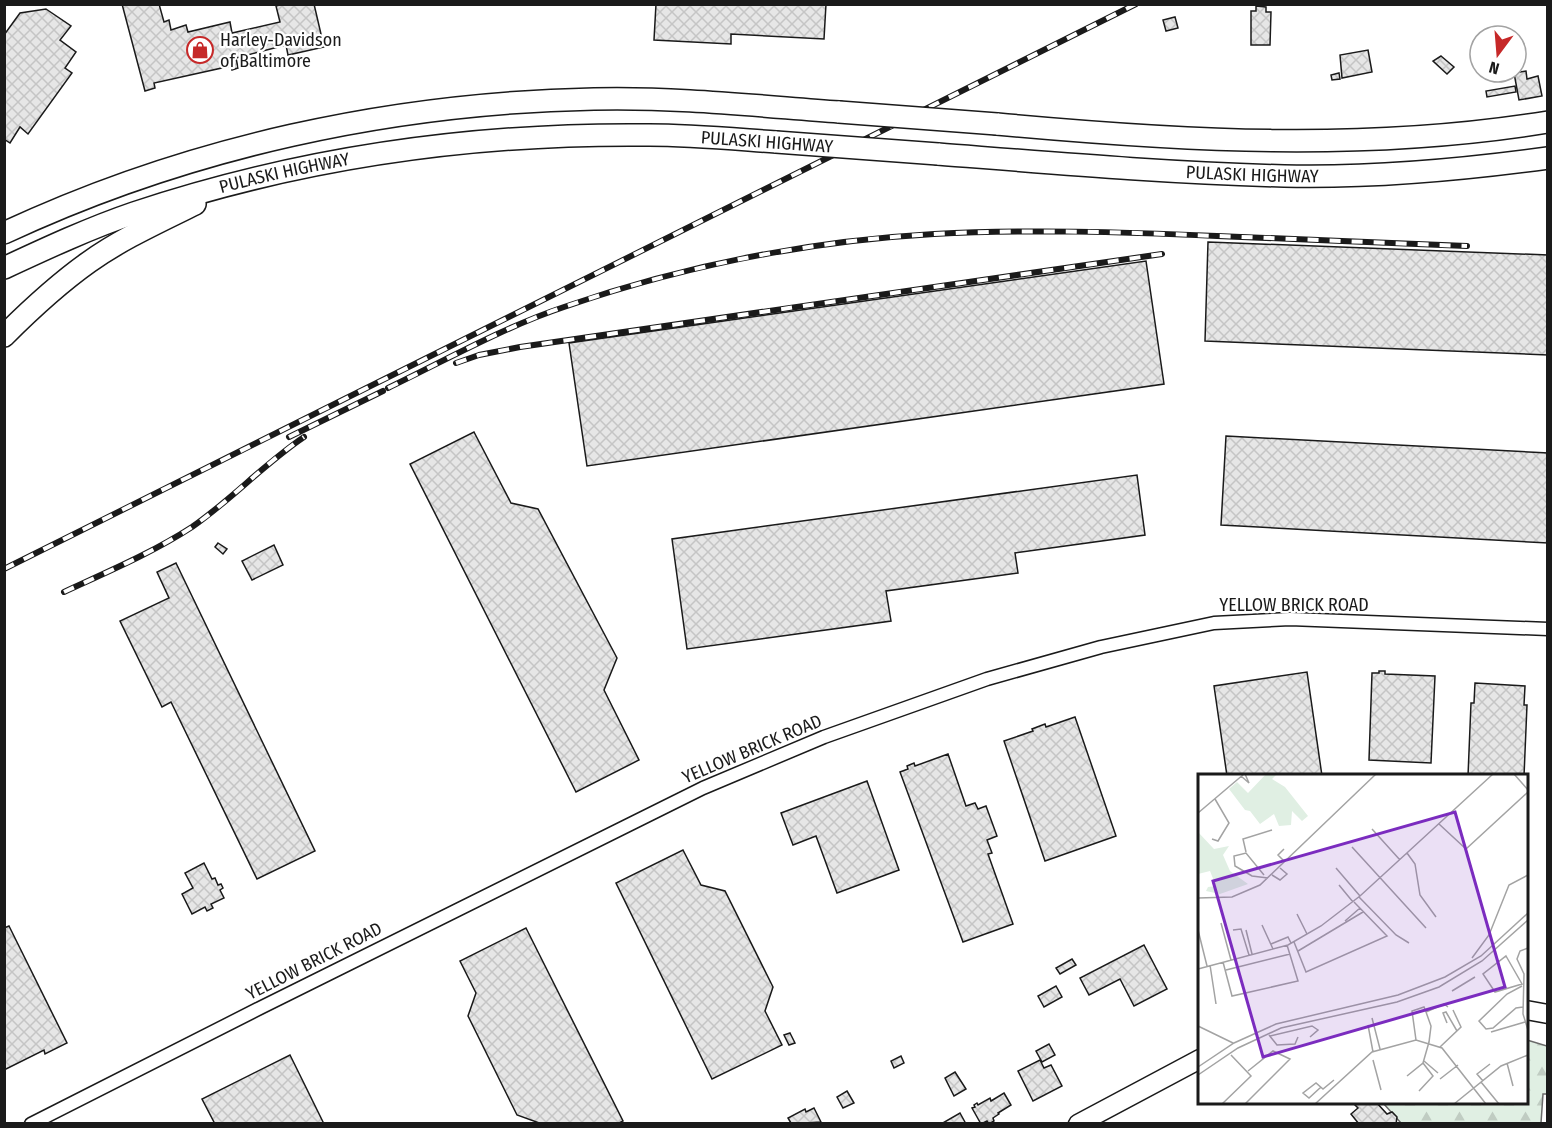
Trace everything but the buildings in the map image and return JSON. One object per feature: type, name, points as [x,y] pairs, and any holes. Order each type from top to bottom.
[{"type":"highway","name":"PULASKI HIGHWAY","points":[[4,232],[100,193],[212,155],[250,145],[388,116],[522,102],[596,99],[667,100],[1250,142],[1399,139],[1483,132],[1548,122]]},
{"type":"highway","name":"PULASKI HIGHWAY","points":[[4,268],[132,213],[252,178],[377,155],[524,138],[651,135],[776,142],[1103,167],[1286,176],[1418,173],[1548,158]]},
{"type":"highway","points":[[4,336],[37,304],[89,261],[138,233],[252,178],[250,145]]},
{"type":"main road","points":[[1528,1010],[1548,1014]]},
{"type":"main road","points":[[1078,1124],[1198,1060]]},
{"type":"street","name":"YELLOW BRICK ROAD","points":[[32,1124],[703,788],[824,737],[987,679],[1101,647],[1214,623],[1290,620],[1548,629]]},
{"type":"green space","points":[[1528,1040],[1547,1046],[1547,1094],[1543,1094],[1541,1123],[1401,1123],[1384,1104],[1528,1104]]},
{"type":"railway","points":[[4,569],[1136,4]]},
{"type":"railway","points":[[388,388],[475,344],[564,307],[654,279],[793,249],[887,237],[1040,231],[1467,246]]},
{"type":"railway","points":[[456,363],[479,355],[520,347],[1162,254]]},
{"type":"railway","points":[[289,437],[383,391]]},
{"type":"railway","points":[[64,592],[145,554],[192,527],[304,437]]},
{"type":"place","name":"Harley-Davidson of Baltimore","points":[[200,50]]}]
